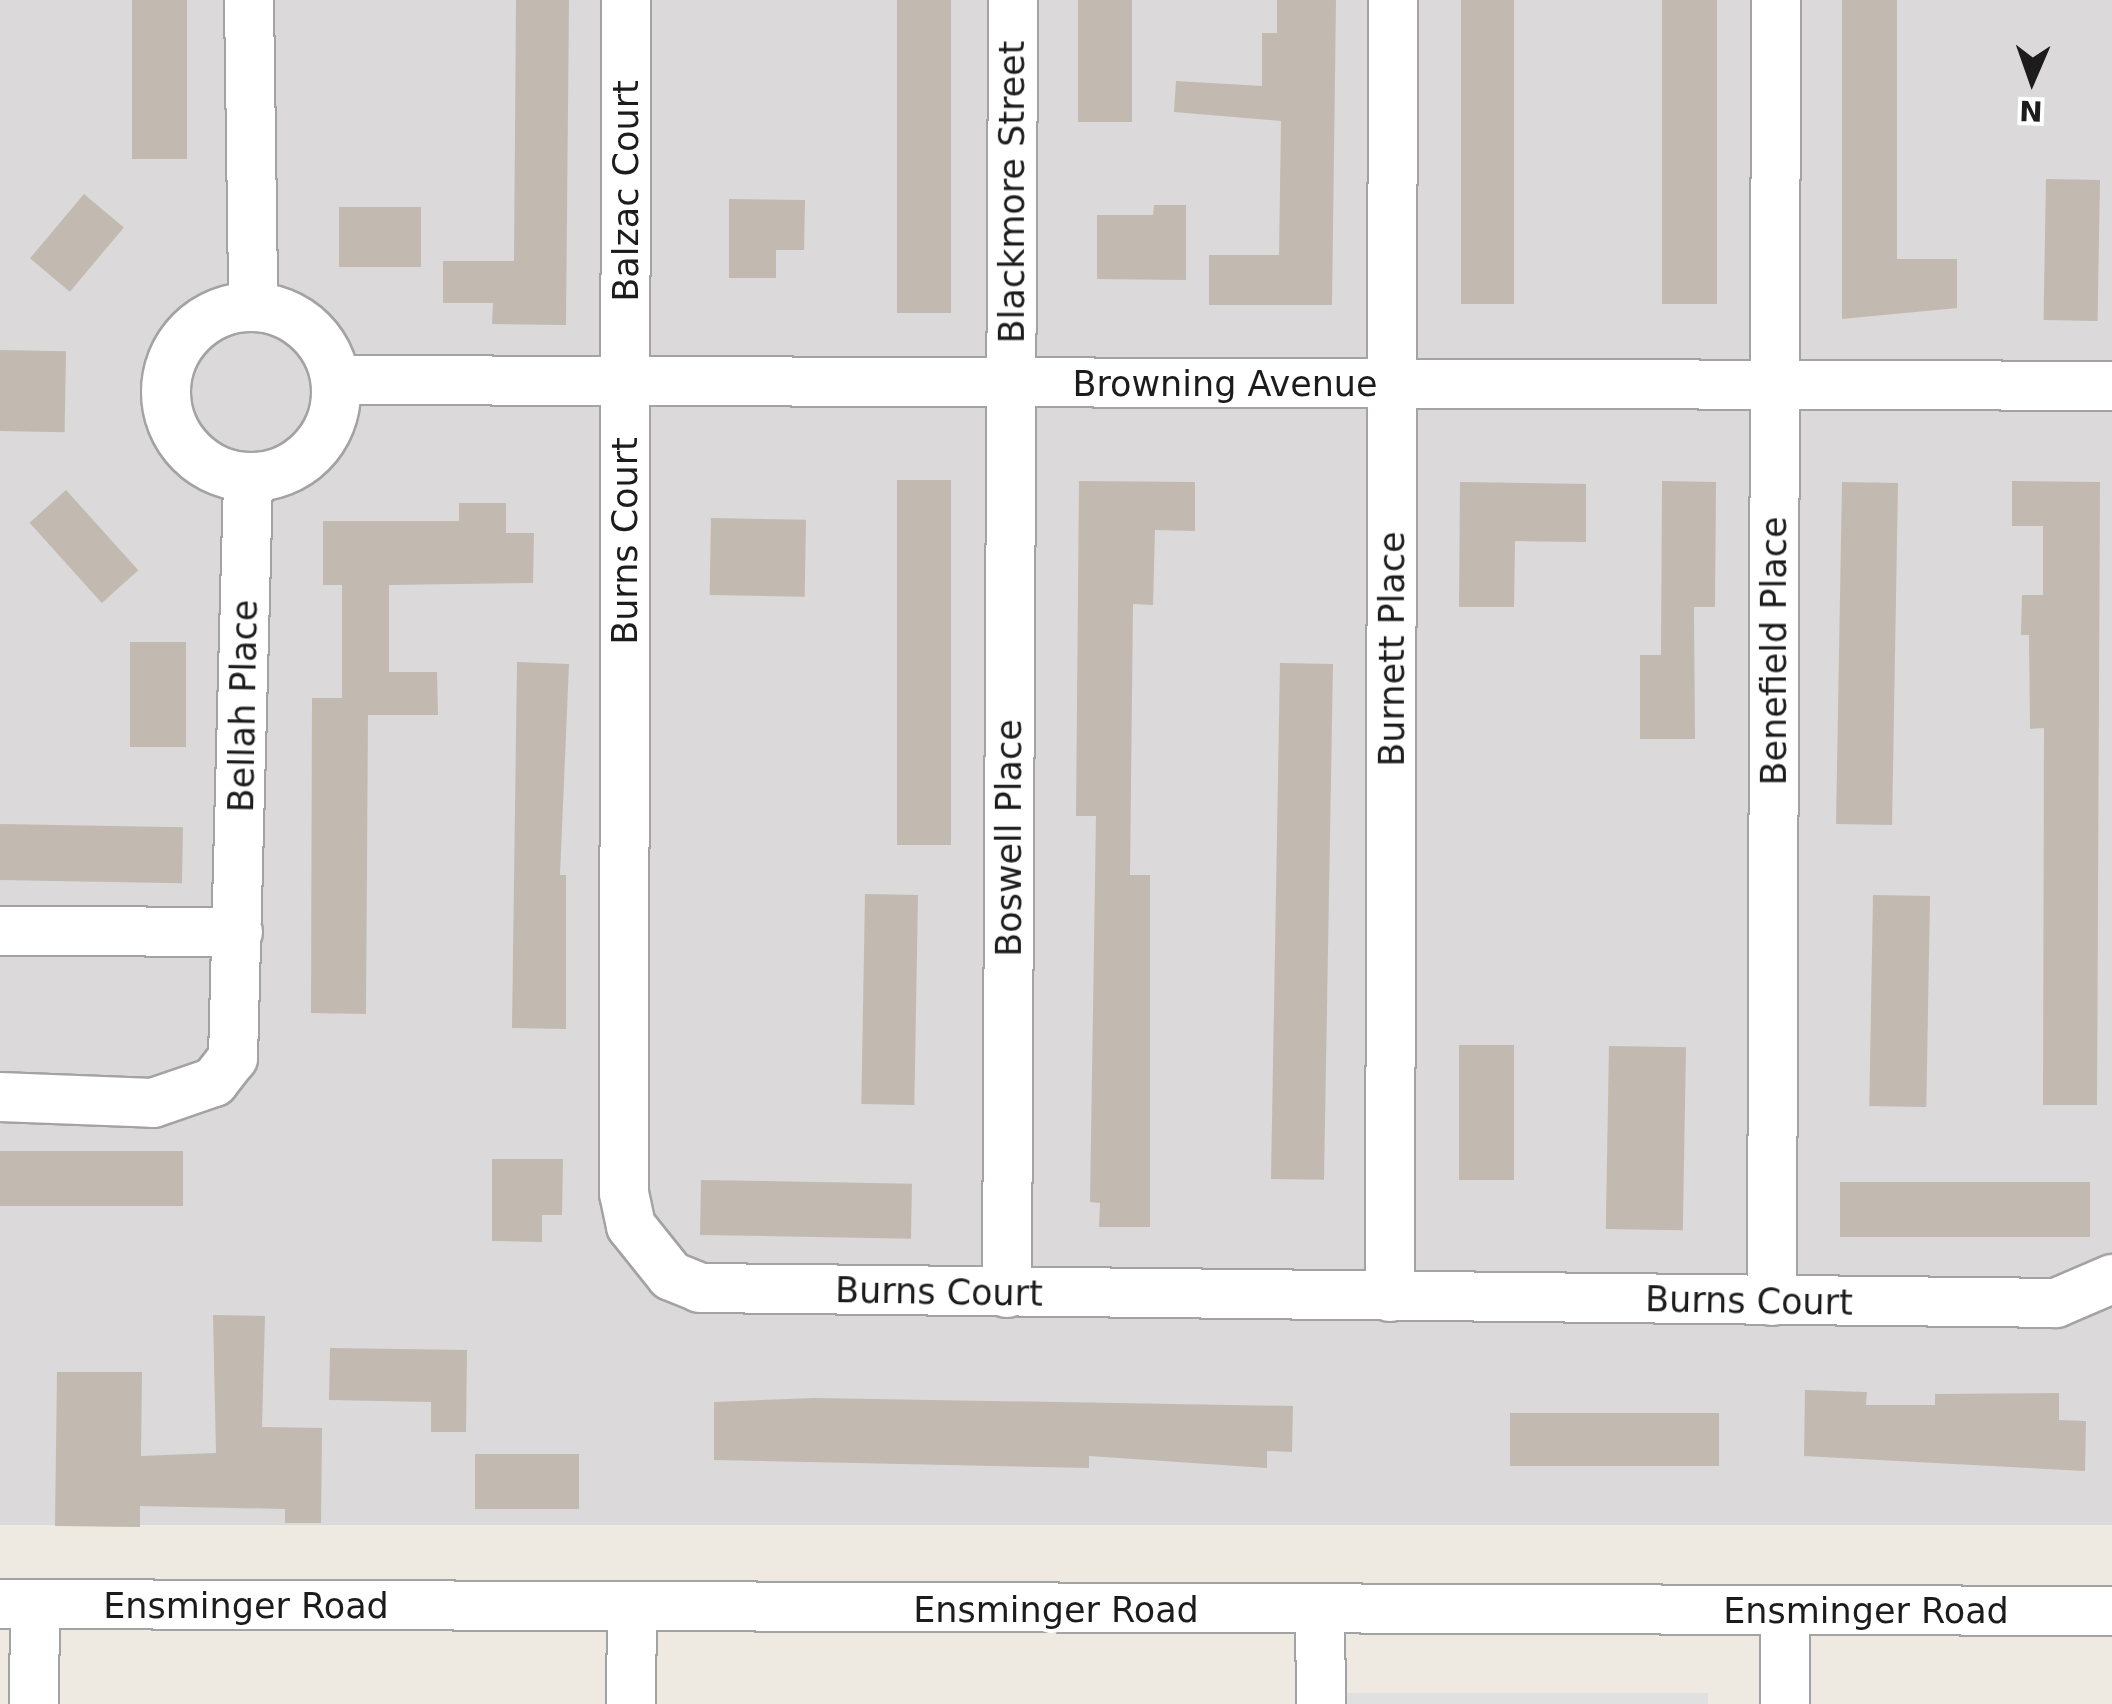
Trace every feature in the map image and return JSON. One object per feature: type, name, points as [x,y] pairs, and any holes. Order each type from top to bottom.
[{"type":"street","points":[[249,0],[253,303]]},
{"type":"street","name":"Balzac Court","points":[[625,382],[626,0]]},
{"type":"street","name":"Blackmore Street","points":[[1010,384],[1013,0]]},
{"type":"street","name":"Burnett Place","points":[[1390,1297],[1393,0]]},
{"type":"street","name":"Benefield Place","points":[[1772,1301],[1776,0]]},
{"type":"street","points":[[253,303],[310,326],[338,380],[330,430],[297,468],[248,480],[185,454],[160,390],[188,327],[253,303]]},
{"type":"street","name":"Browning Avenue","points":[[338,380],[2112,386]]},
{"type":"street","name":"Burns Court","points":[[625,382],[624,1193],[631,1226],[671,1276],[700,1288],[2056,1303],[2112,1279]]},
{"type":"street","name":"Boswell Place","points":[[1007,1292],[1010,384]]},
{"type":"street","name":"Bellah Place","points":[[0,1097],[154,1103],[214,1082],[233,1058],[248,480]]},
{"type":"street","points":[[0,931],[238,932]]},
{"type":"street","points":[[17,1604],[34,1704]]},
{"type":"street","name":"Ensminger Road","points":[[17,1604],[632,1610],[2112,1611]]},
{"type":"street","points":[[632,1610],[632,1704]]},
{"type":"street","points":[[1320,1611],[1322,1704]]},
{"type":"street","points":[[1784,1611],[1785,1704]]},
{"type":"shaded area","points":[[0,0],[2112,0],[2112,1525],[0,1525]]},
{"type":"shaded area","points":[[1304,1693],[1708,1693],[1708,1704],[1304,1704]]},
{"type":"building","points":[[132,0],[187,0],[187,159],[132,159]]},
{"type":"building","points":[[516,0],[569,0],[566,325],[492,324],[493,303],[443,303],[443,261],[514,261]]},
{"type":"building","points":[[897,0],[951,0],[951,313],[897,313]]},
{"type":"building","points":[[1078,0],[1132,0],[1132,122],[1078,122]]},
{"type":"building","points":[[1277,0],[1336,0],[1332,305],[1209,305],[1209,255],[1279,255],[1281,121],[1174,112],[1176,81],[1262,86],[1262,33],[1277,33]]},
{"type":"building","points":[[1461,0],[1514,0],[1514,304],[1461,304]]},
{"type":"building","points":[[1662,0],[1717,0],[1717,304],[1662,304]]},
{"type":"building","points":[[1842,0],[1897,0],[1897,259],[1957,259],[1957,308],[1842,319]]},
{"type":"building","points":[[2046,179],[2100,180],[2098,321],[2044,320]]},
{"type":"building","points":[[84,194],[124,227],[70,292],[30,258]]},
{"type":"building","points":[[729,199],[805,200],[804,250],[776,250],[776,278],[729,278]]},
{"type":"building","points":[[1154,205],[1186,205],[1186,280],[1097,279],[1097,215],[1153,215]]},
{"type":"building","points":[[339,207],[421,207],[421,267],[339,267]]},
{"type":"building","points":[[0,350],[66,351],[65,432],[0,431]]},
{"type":"building","points":[[897,480],[951,480],[951,845],[897,845]]},
{"type":"building","points":[[1079,481],[1195,482],[1195,531],[1155,530],[1153,605],[1133,604],[1130,875],[1150,875],[1150,1227],[1099,1227],[1100,1203],[1090,1202],[1096,816],[1076,816]]},
{"type":"building","points":[[1662,481],[1716,482],[1715,607],[1694,607],[1695,739],[1640,739],[1640,655],[1661,655]]},
{"type":"building","points":[[2012,481],[2100,482],[2097,1105],[2043,1105],[2044,728],[2030,729],[2029,635],[2021,635],[2022,595],[2043,595],[2043,526],[2012,526]]},
{"type":"building","points":[[1460,482],[1586,484],[1586,542],[1515,541],[1514,607],[1459,607]]},
{"type":"building","points":[[1842,482],[1898,483],[1892,825],[1836,824]]},
{"type":"building","points":[[66,490],[138,570],[102,603],[30,523]]},
{"type":"building","points":[[459,503],[506,503],[506,533],[534,533],[533,583],[389,585],[389,672],[437,672],[438,715],[368,715],[366,1014],[311,1013],[312,698],[342,698],[342,585],[323,585],[323,521],[459,521]]},
{"type":"building","points":[[711,518],[806,520],[805,597],[710,595]]},
{"type":"building","points":[[130,642],[186,642],[186,747],[130,747]]},
{"type":"building","points":[[517,662],[569,664],[560,875],[566,875],[566,1029],[512,1028]]},
{"type":"building","points":[[1280,663],[1333,664],[1324,1180],[1271,1179]]},
{"type":"building","points":[[0,824],[183,827],[182,883],[0,880]]},
{"type":"building","points":[[865,894],[918,895],[914,1105],[861,1104]]},
{"type":"building","points":[[1873,895],[1930,896],[1926,1107],[1869,1106]]},
{"type":"building","points":[[1459,1045],[1514,1045],[1514,1180],[1459,1180]]},
{"type":"building","points":[[1609,1046],[1686,1047],[1683,1230],[1606,1229]]},
{"type":"building","points":[[0,1151],[183,1151],[183,1206],[0,1206]]},
{"type":"building","points":[[492,1159],[563,1159],[562,1215],[542,1215],[542,1242],[492,1241]]},
{"type":"building","points":[[701,1180],[912,1184],[911,1239],[700,1235]]},
{"type":"building","points":[[1840,1182],[2090,1182],[2090,1237],[1840,1237]]},
{"type":"building","points":[[213,1315],[265,1316],[262,1427],[322,1428],[321,1523],[285,1523],[285,1509],[140,1506],[140,1527],[55,1526],[57,1372],[142,1372],[141,1456],[216,1453]]},
{"type":"building","points":[[330,1348],[467,1350],[466,1432],[431,1432],[431,1402],[329,1400]]},
{"type":"building","points":[[1805,1390],[1867,1392],[1866,1405],[1935,1405],[1935,1394],[2059,1393],[2059,1420],[2086,1421],[2085,1471],[1804,1456]]},
{"type":"building","points":[[814,1398],[1293,1406],[1292,1452],[1267,1451],[1267,1468],[1089,1456],[1089,1468],[714,1460],[714,1402]]},
{"type":"building","points":[[1510,1413],[1719,1413],[1719,1466],[1510,1466]]},
{"type":"building","points":[[475,1454],[579,1454],[579,1509],[475,1509]]}]
